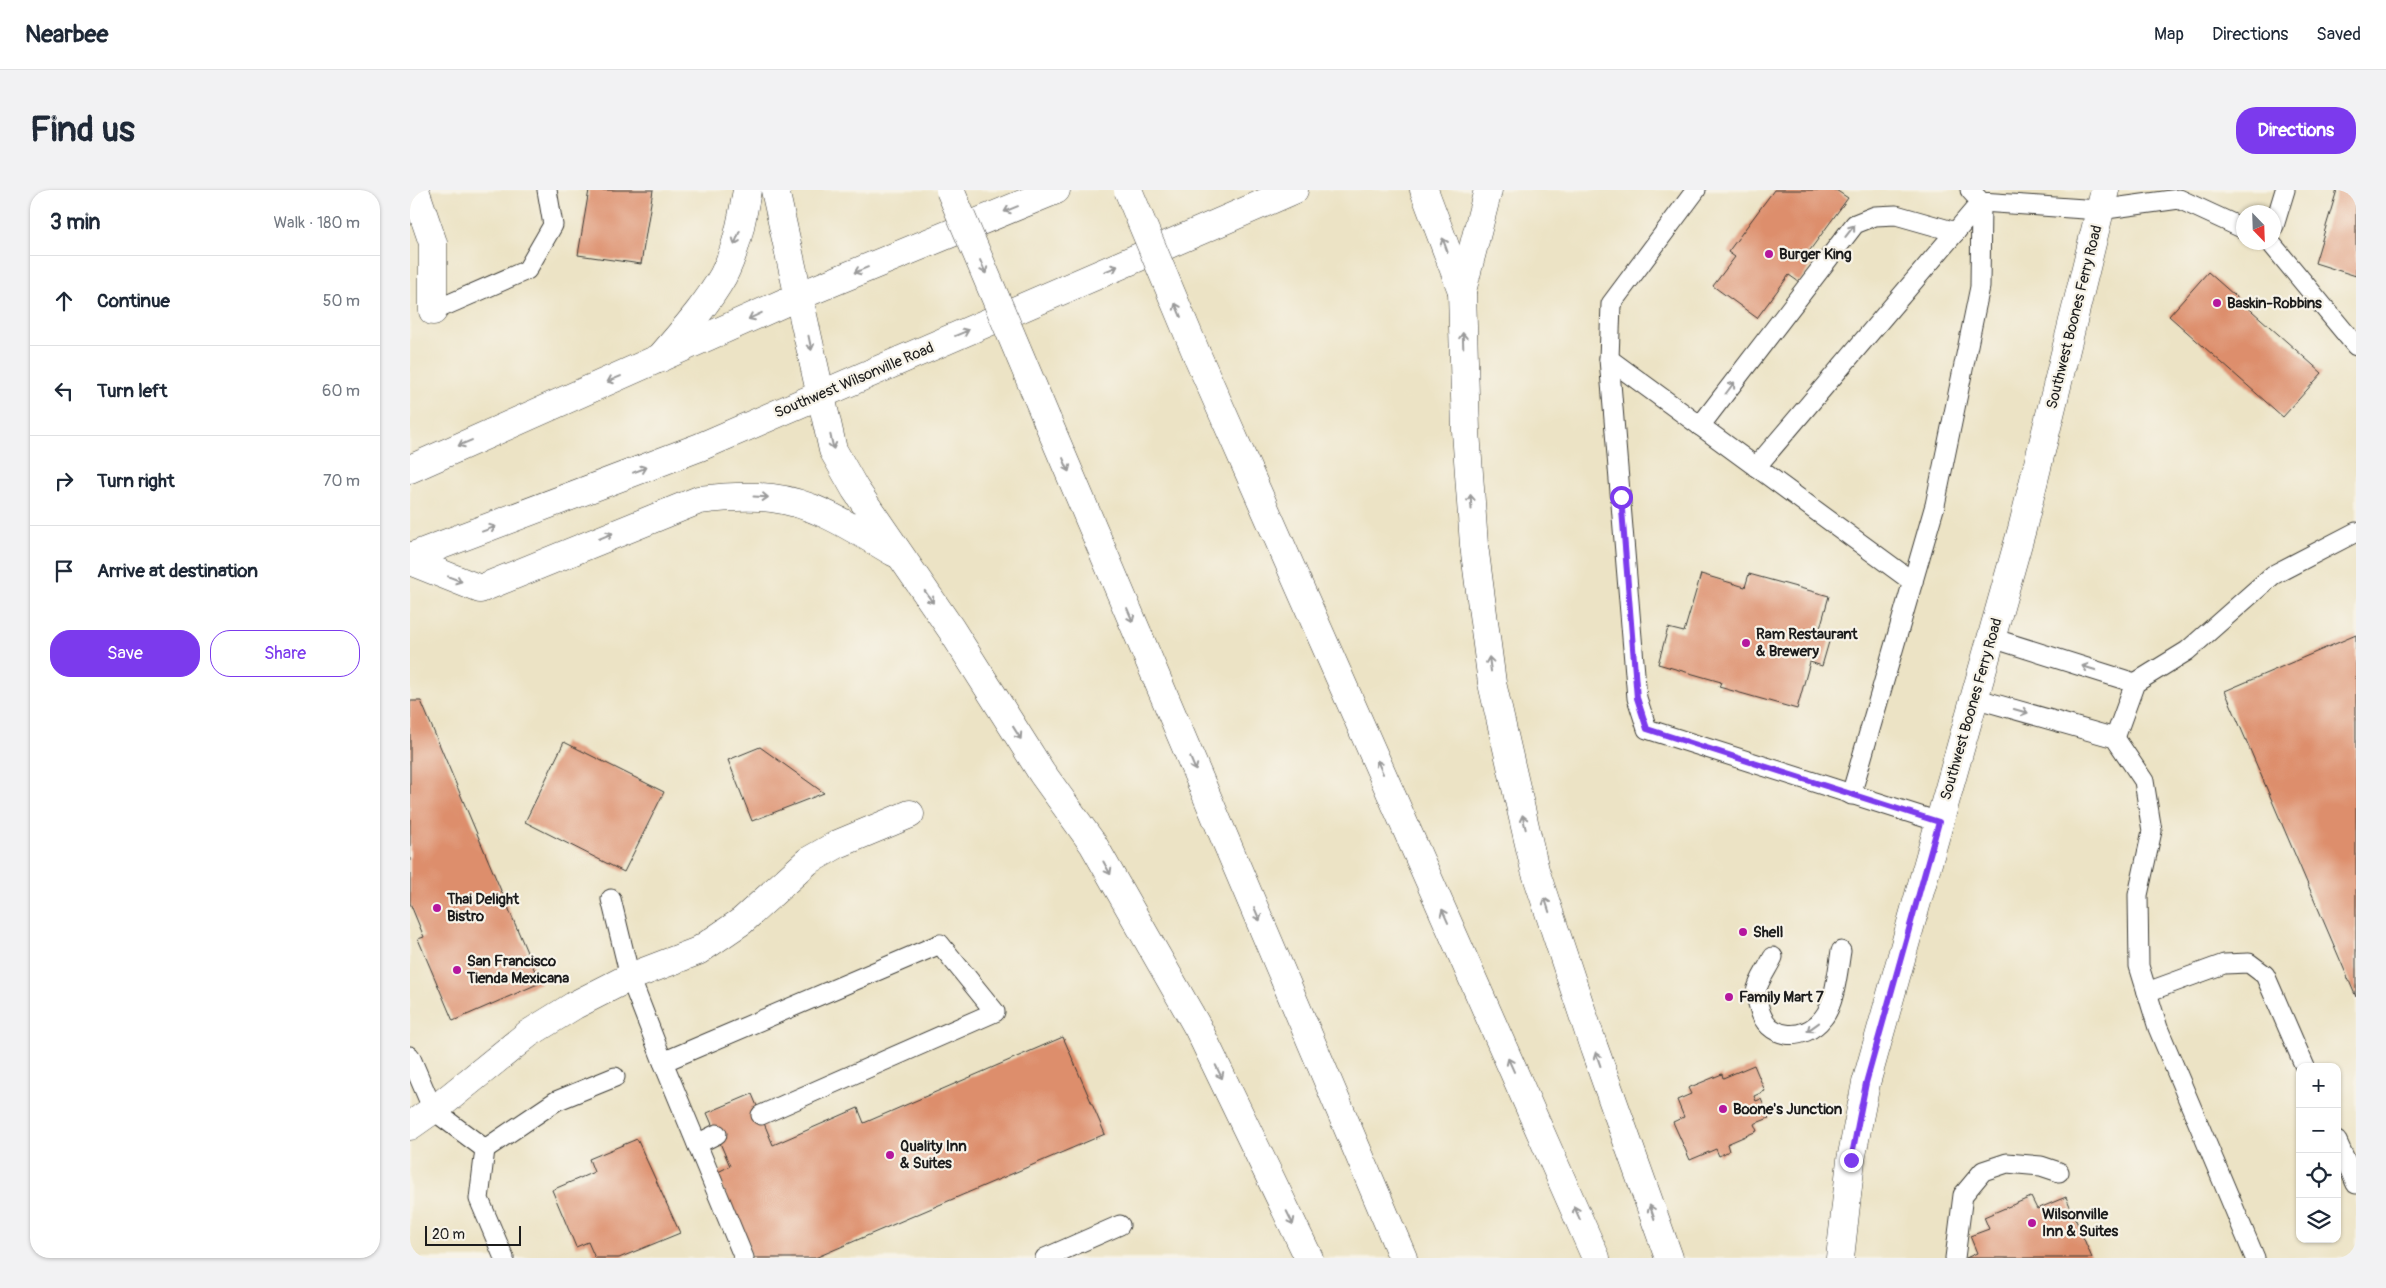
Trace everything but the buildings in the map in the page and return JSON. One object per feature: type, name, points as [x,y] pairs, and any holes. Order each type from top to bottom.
[{"type":"main road","points":[[659,359],[692,320],[722,276],[740,229],[747,190]]},
{"type":"main road","points":[[775,190],[833,450],[855,489],[951,629],[1042,773],[1093,844],[1198,1028],[1309,1258]]},
{"type":"main road","points":[[950,190],[1404,1258]]},
{"type":"main road","points":[[410,468],[799,296],[1056,190]]},
{"type":"main road","points":[[1128,190],[1198,355],[1596,1258]]},
{"type":"main road","name":"Southwest Wilsonville Road","points":[[410,557],[700,447],[1294,190]]},
{"type":"main road","points":[[1424,190],[1462,291]]},
{"type":"main road","points":[[1488,190],[1462,291],[1466,431],[1474,536],[1492,683],[1535,870],[1594,1048],[1669,1258]]},
{"type":"main road","points":[[418,194],[433,243],[433,311]]},
{"type":"main road","name":"Southwest Boones Ferry Road","points":[[1840,1258],[1851,1160],[1866,1083],[2024,519],[2102,200]]},
{"type":"main road","points":[[410,561],[480,589],[699,500],[736,496],[774,498],[817,511],[901,557]]},
{"type":"main road","points":[[410,1126],[433,1110],[528,1034],[575,1005],[630,977],[698,950],[742,921],[808,861],[838,844],[910,814]]},
{"type":"lane","points":[[433,311],[527,270],[553,225],[547,190]]},
{"type":"lane","points":[[1696,190],[1611,304],[1608,359],[1637,698],[1647,729],[1939,822]]},
{"type":"lane","points":[[2280,205],[2285,190]]},
{"type":"lane","points":[[1851,795],[1935,505],[1980,287],[1975,196]]},
{"type":"lane","points":[[1975,196],[2102,200],[2180,199],[2236,225]]},
{"type":"lane","points":[[1756,467],[1956,232],[1975,196]]},
{"type":"lane","points":[[1700,426],[1855,224],[1875,216],[1896,215],[1956,232]]},
{"type":"lane","points":[[2277,250],[2356,346]]},
{"type":"lane","points":[[1608,359],[1913,582]]},
{"type":"lane","points":[[2115,738],[2135,683],[2187,651],[2272,575],[2356,532]]},
{"type":"lane","points":[[1992,638],[2135,683]]},
{"type":"lane","points":[[1974,698],[2115,738],[2144,781],[2152,831],[2138,895],[2139,966],[2158,1028],[2255,1258]]},
{"type":"lane","points":[[611,898],[630,977],[744,1258]]},
{"type":"lane","points":[[663,1062],[940,944],[995,1012],[761,1115]]},
{"type":"lane","points":[[1773,958],[1756,993],[1761,1015],[1769,1028],[1789,1036],[1811,1031],[1825,1017],[1836,981],[1841,951]]},
{"type":"lane","points":[[2147,992],[2224,964],[2249,963],[2265,975],[2303,1063]]},
{"type":"lane","points":[[410,1056],[433,1110],[485,1149]]},
{"type":"lane","points":[[485,1149],[556,1101],[615,1077]]},
{"type":"lane","points":[[697,1144],[716,1134]]},
{"type":"lane","points":[[485,1149],[480,1199],[504,1258]]},
{"type":"lane","points":[[2341,1150],[2356,1184]]},
{"type":"lane","points":[[1956,1258],[1963,1195],[1983,1171],[2007,1163],[2041,1166],[2059,1172]]},
{"type":"lane","points":[[1045,1258],[1120,1224]]},
{"type":"place","name":"Burger King","points":[[1769,254]]},
{"type":"place","name":"Baskin-Robbins","points":[[2217,303]]},
{"type":"place","name":"Ram Restaurant & Brewery","points":[[1746,643]]},
{"type":"place","name":"Thai Delight Bistro","points":[[437,908]]},
{"type":"place","name":"Shell","points":[[1743,932]]},
{"type":"place","name":"San Francisco Tienda Mexicana","points":[[457,970]]},
{"type":"place","name":"Family Mart 7","points":[[1729,997]]},
{"type":"place","name":"Boone's Junction","points":[[1723,1109]]},
{"type":"place","name":"Quality Inn & Suites","points":[[890,1155]]},
{"type":"place","name":"Wilsonville Inn & Suites","points":[[2032,1223]]},
{"type":"route","points":[[1621,497],[1637,698],[1647,729],[1672,735],[1851,795],[1939,822],[1866,1083],[1851,1160]]}]
